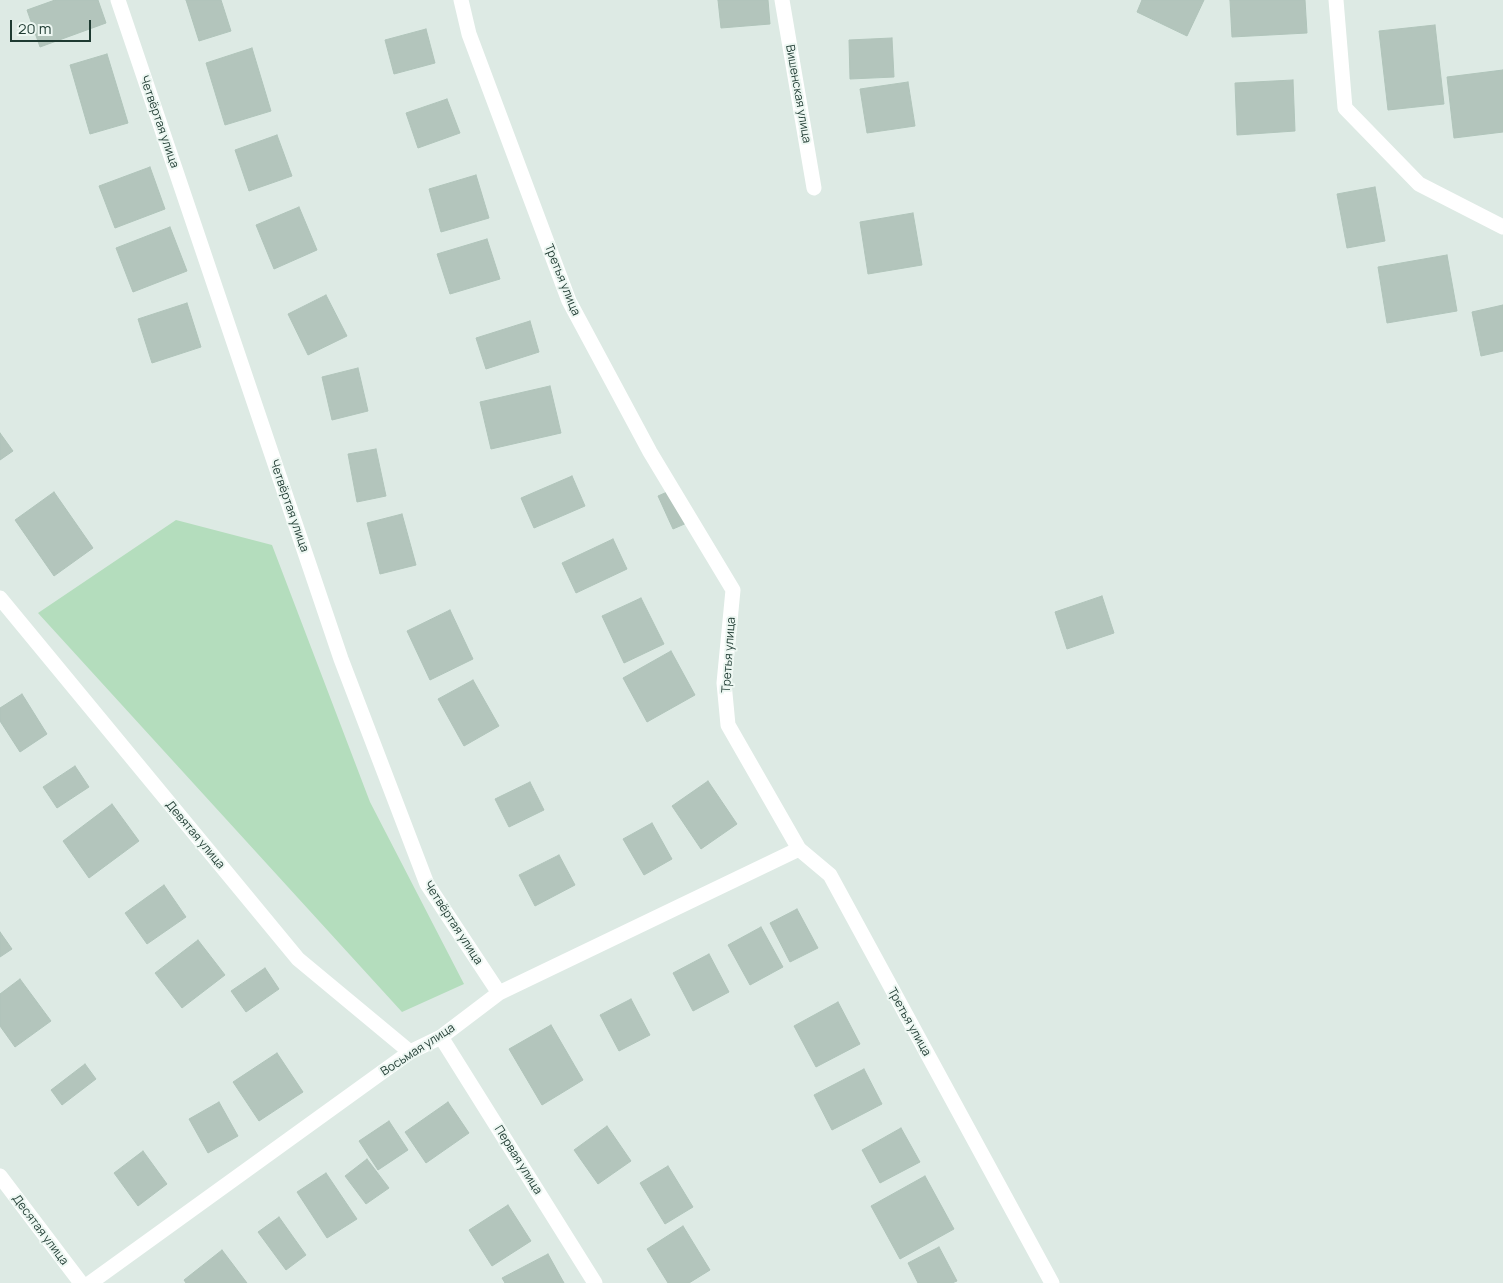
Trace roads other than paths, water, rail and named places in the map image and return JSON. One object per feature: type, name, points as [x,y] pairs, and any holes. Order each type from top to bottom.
[{"type":"street","name":"Четвёртая улица","points":[[118,0],[341,659],[423,875],[499,994]]},
{"type":"street","name":"Третья улица","points":[[462,0],[469,34],[569,301],[650,452],[734,590],[724,684],[728,724],[799,849],[830,875],[1052,1283]]},
{"type":"street","name":"Вишенская улица","points":[[782,0],[814,188]]},
{"type":"street","points":[[1336,0],[1345,108],[1419,184],[1503,227]]},
{"type":"street","name":"Девятая улица","points":[[0,598],[298,959],[410,1052]]},
{"type":"street","name":"Восьмая улица","points":[[90,1283],[410,1052],[441,1038],[499,994],[799,849]]},
{"type":"street","name":"Первая улица","points":[[441,1038],[595,1283]]},
{"type":"street","name":"Десятая улица","points":[[0,1176],[81,1283]]}]
